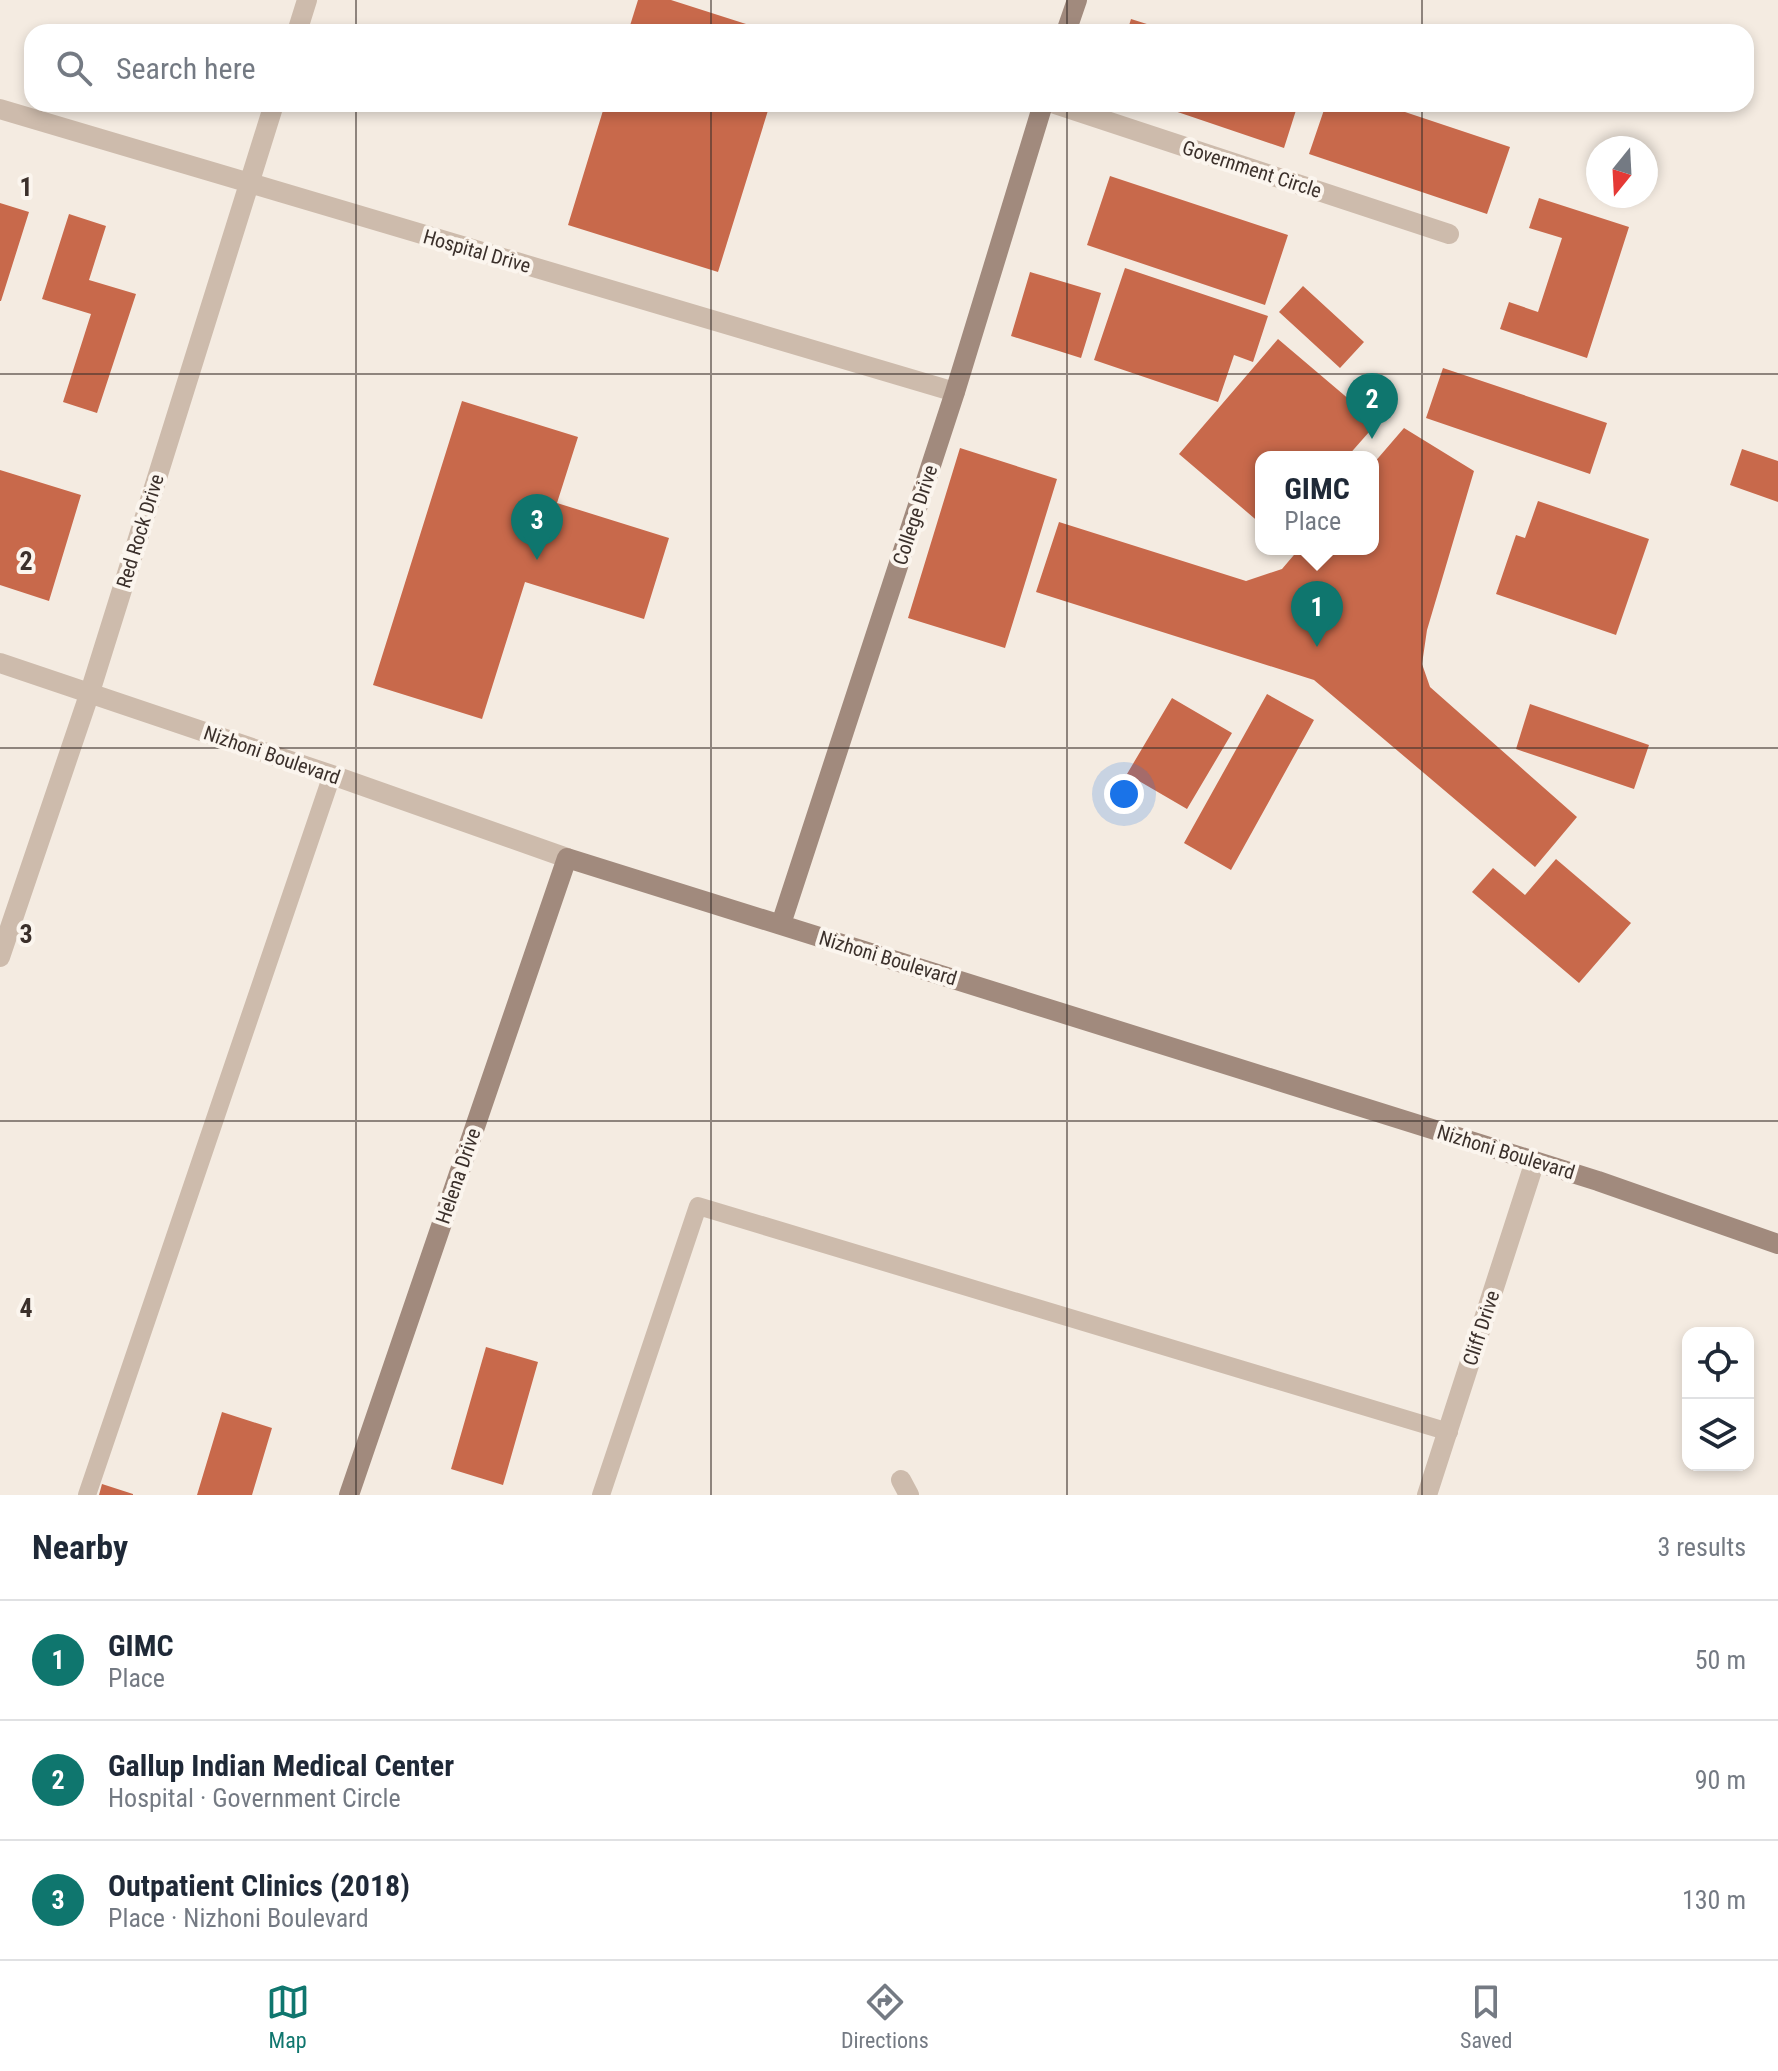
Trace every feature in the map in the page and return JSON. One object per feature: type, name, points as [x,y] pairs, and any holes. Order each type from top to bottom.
[{"type":"main road","points":[[1069,24],[1077,0]]},
{"type":"main road","name":"College Drive","points":[[781,924],[955,392],[1041,112]]},
{"type":"main road","name":"Nizhoni Boulevard","points":[[567,858],[1598,1181],[1778,1244]]},
{"type":"main road","name":"Helena Drive","points":[[349,1495],[567,858]]},
{"type":"street","points":[[300,24],[307,0]]},
{"type":"street","name":"Hospital Drive","points":[[0,109],[955,392]]},
{"type":"street","name":"Red Rock Drive","points":[[0,957],[90,692],[271,112]]},
{"type":"street","name":"Government Circle","points":[[1079,112],[1449,234]]},
{"type":"street","name":"Nizhoni Boulevard","points":[[0,663],[567,858]]},
{"type":"street","name":"Cliff Drive","points":[[1427,1495],[1535,1161]]},
{"type":"lane","points":[[87,1495],[332,775]]},
{"type":"lane","points":[[601,1495],[698,1206],[1449,1432]]},
{"type":"building","points":[[638,0],[671,0],[746,24],[630,24]]},
{"type":"building","points":[[1131,19],[1147,24],[1129,24]]},
{"type":"building","points":[[603,112],[768,112],[718,272],[568,225]]},
{"type":"building","points":[[1178,112],[1295,112],[1284,148]]},
{"type":"building","points":[[1323,112],[1405,112],[1510,147],[1487,214],[1309,154]]},
{"type":"building","points":[[1110,176],[1288,235],[1265,305],[1087,245]]},
{"type":"building","points":[[1539,198],[1629,227],[1587,358],[1500,329],[1509,302],[1538,312],[1562,238],[1529,228]]},
{"type":"building","points":[[0,203],[29,212],[1,301],[0,301]]},
{"type":"building","points":[[69,214],[106,226],[89,280],[136,294],[97,413],[63,402],[91,314],[42,299]]},
{"type":"building","points":[[1125,268],[1268,316],[1253,362],[1234,355],[1218,402],[1094,360]]},
{"type":"building","points":[[1030,272],[1101,293],[1081,358],[1011,336]]},
{"type":"building","points":[[1303,286],[1364,342],[1340,368],[1279,312]]},
{"type":"building","points":[[1278,339],[1377,423],[1352,451],[1255,451],[1255,519],[1179,454]]},
{"type":"building","points":[[1443,368],[1607,423],[1590,474],[1426,418]]},
{"type":"building","points":[[462,401],[578,437],[557,503],[669,538],[644,619],[525,582],[482,719],[373,685]]},
{"type":"building","points":[[1404,428],[1474,471],[1427,630],[1422,664],[1430,687],[1577,817],[1535,867],[1314,680],[1036,592],[1059,522],[1246,581],[1282,569],[1294,555],[1379,555],[1379,457]]},
{"type":"building","points":[[960,448],[1057,479],[1005,648],[908,618]]},
{"type":"building","points":[[1742,449],[1778,461],[1778,502],[1730,485]]},
{"type":"building","points":[[0,470],[81,495],[49,601],[0,585]]},
{"type":"building","points":[[1538,501],[1649,539],[1616,635],[1496,594],[1516,535],[1525,538]]},
{"type":"building","points":[[1267,694],[1314,720],[1231,870],[1184,843]]},
{"type":"building","points":[[1172,698],[1232,733],[1187,809],[1127,774]]},
{"type":"building","points":[[1530,704],[1649,745],[1634,789],[1516,749]]},
{"type":"building","points":[[1556,859],[1631,923],[1579,983],[1472,892],[1493,868],[1525,895]]},
{"type":"building","points":[[486,1347],[538,1362],[503,1485],[451,1469]]},
{"type":"building","points":[[222,1412],[272,1428],[252,1495],[197,1495]]},
{"type":"building","points":[[102,1484],[133,1494],[133,1495],[99,1495]]},
{"type":"place","name":"Gallup Indian Medical Center","points":[[1372,439]]},
{"type":"place","name":"Outpatient Clinics (2018)","points":[[537,560]]},
{"type":"place","name":"GIMC","points":[[1317,647]]}]
